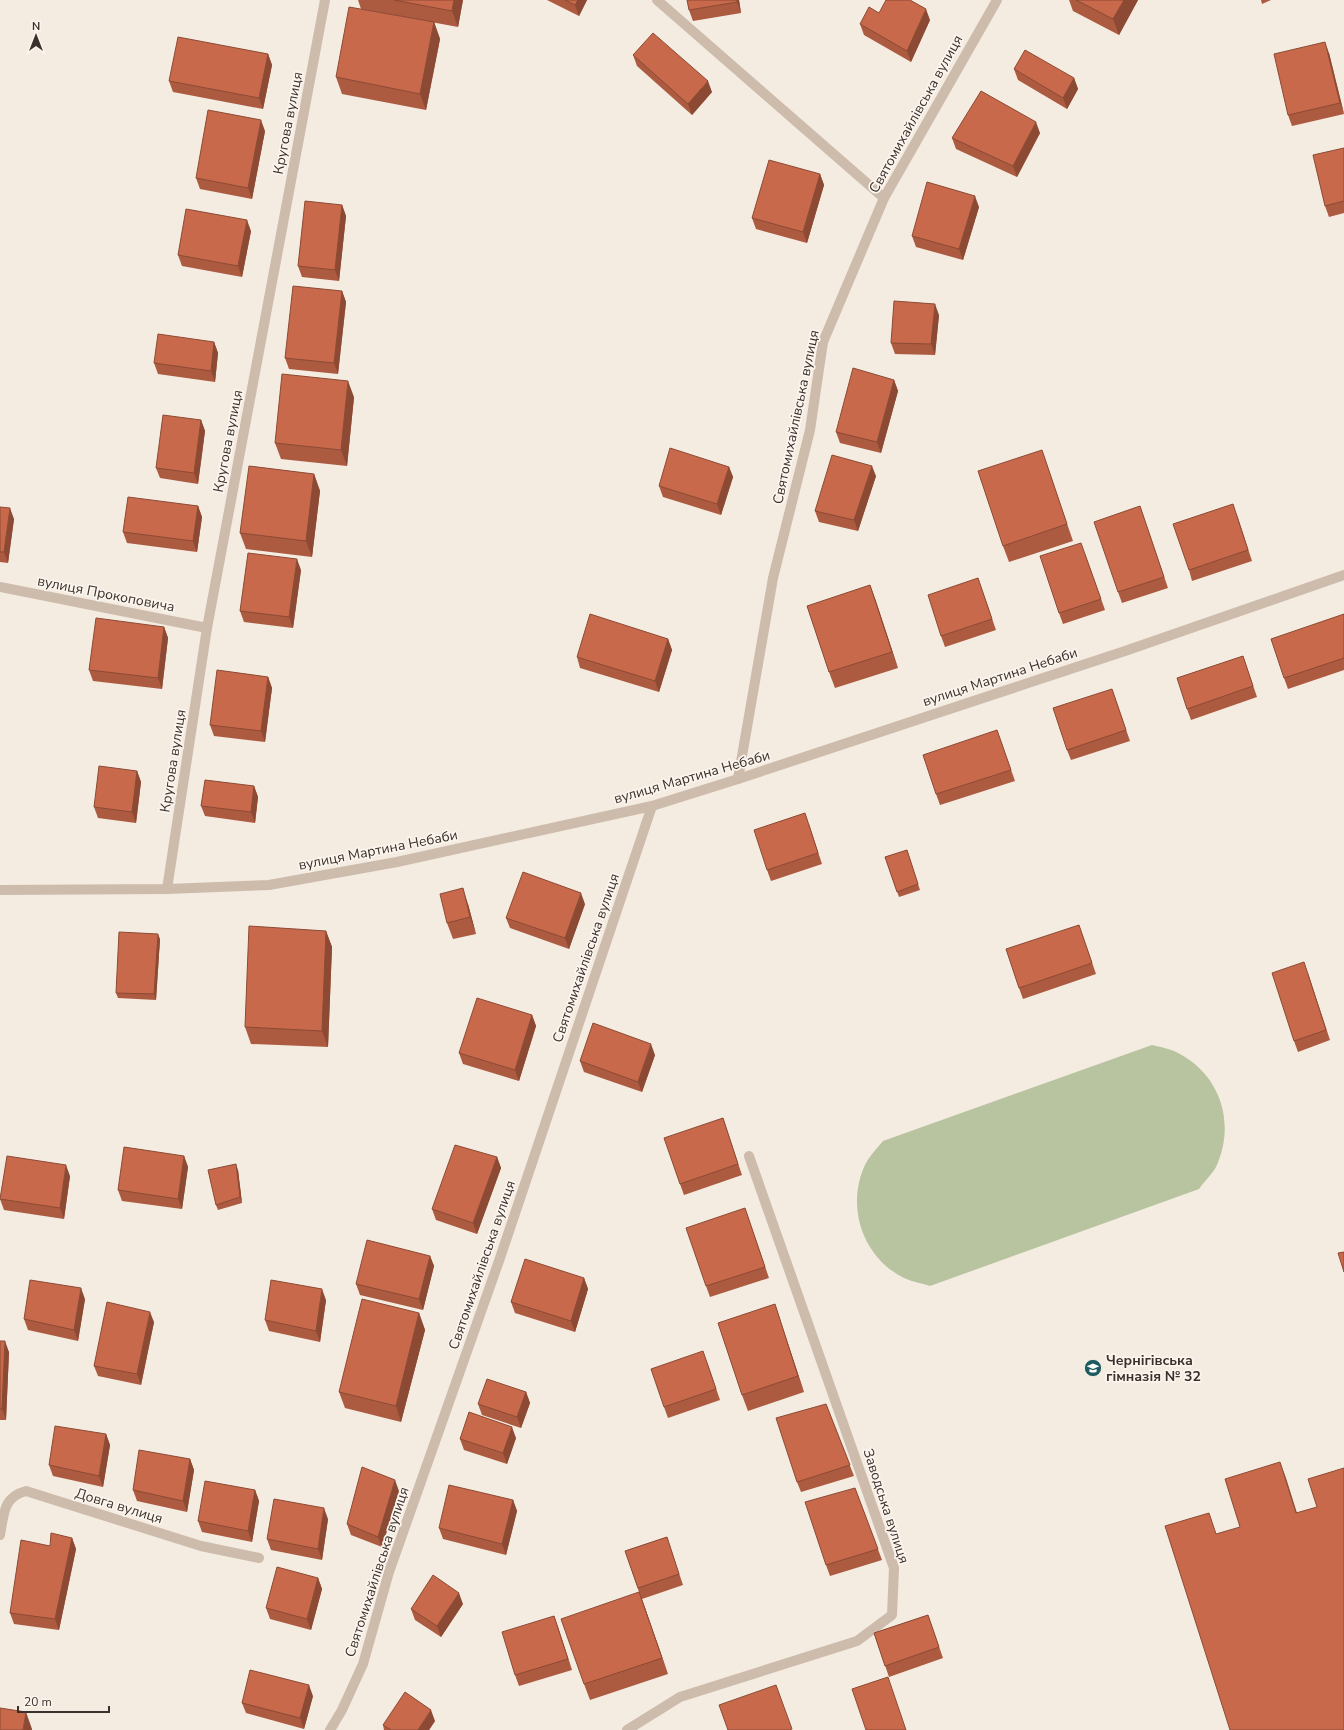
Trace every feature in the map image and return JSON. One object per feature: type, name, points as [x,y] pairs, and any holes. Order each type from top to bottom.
[{"type":"street","name":"Кругова вулиця","points":[[167,889],[207,628],[325,0]]},
{"type":"street","points":[[657,0],[884,198]]},
{"type":"street","name":"Святомихайлівська вулиця","points":[[738,779],[773,578],[810,430],[823,342],[884,198],[997,0]]},
{"type":"street","name":"вулиця Мартина Небаби","points":[[0,890],[167,889],[276,884],[397,862],[652,806],[1118,653],[1344,575]]},
{"type":"street","name":"вулиця Прокоповича","points":[[0,587],[207,628]]},
{"type":"street","name":"Святомихайлівська вулиця","points":[[330,1730],[342,1710],[363,1664],[389,1572],[500,1258],[652,806]]},
{"type":"street","name":"Заводська вулиця","points":[[627,1730],[680,1697],[857,1641],[892,1615],[894,1568],[749,1156]]},
{"type":"street","name":"Довга вулиця","points":[[0,1535],[7,1505],[15,1494],[26,1492],[201,1546],[259,1558]]},
{"type":"green space","points":[[1152,1045],[1175,1052],[1193,1062],[1205,1074],[1214,1087],[1221,1102],[1225,1134],[1222,1151],[1216,1167],[1199,1189],[930,1286],[904,1278],[889,1269],[877,1257],[861,1228],[857,1196],[860,1179],[866,1163],[883,1141]]},
{"type":"building","points":[[394,0],[454,0],[452,11]]},
{"type":"building","points":[[565,0],[578,0],[575,5]]},
{"type":"building","points":[[687,0],[737,0],[737,2],[689,10]]},
{"type":"building","points":[[886,0],[910,0],[926,9],[907,51],[860,24],[869,7],[879,13]]},
{"type":"building","points":[[1076,0],[1124,0],[1113,19]]},
{"type":"building","points":[[349,7],[434,22],[420,94],[336,77]]},
{"type":"building","points":[[653,33],[708,81],[688,104],[633,55]]},
{"type":"building","points":[[178,37],[268,54],[259,98],[169,81]]},
{"type":"building","points":[[1325,42],[1340,103],[1288,115],[1274,54]]},
{"type":"building","points":[[1025,50],[1074,78],[1063,98],[1014,69]]},
{"type":"building","points":[[981,91],[1036,122],[1013,166],[952,138]]},
{"type":"building","points":[[208,110],[261,120],[248,188],[196,178]]},
{"type":"building","points":[[1344,148],[1344,201],[1325,206],[1313,155]]},
{"type":"building","points":[[769,160],[820,174],[803,232],[752,218]]},
{"type":"building","points":[[927,182],[975,196],[959,249],[912,236]]},
{"type":"building","points":[[305,201],[342,205],[335,270],[298,266]]},
{"type":"building","points":[[186,209],[247,220],[238,266],[178,255]]},
{"type":"building","points":[[293,286],[342,291],[334,363],[285,358]]},
{"type":"building","points":[[894,301],[935,304],[931,344],[891,343]]},
{"type":"building","points":[[158,334],[214,342],[211,371],[154,363]]},
{"type":"building","points":[[853,368],[894,380],[877,442],[836,432]]},
{"type":"building","points":[[282,374],[348,381],[341,450],[275,443]]},
{"type":"building","points":[[163,415],[201,420],[194,473],[156,468]]},
{"type":"building","points":[[670,448],[729,467],[717,504],[659,486]]},
{"type":"building","points":[[1042,450],[1067,524],[1003,546],[978,471]]},
{"type":"building","points":[[832,455],[872,466],[854,520],[815,511]]},
{"type":"building","points":[[249,466],[314,474],[306,541],[240,533]]},
{"type":"building","points":[[128,497],[198,506],[193,541],[123,532]]},
{"type":"building","points":[[1233,504],[1248,550],[1189,570],[1173,524]]},
{"type":"building","points":[[1140,506],[1164,577],[1118,592],[1094,522]]},
{"type":"building","points":[[0,507],[10,508],[4,552],[0,552]]},
{"type":"building","points":[[1081,543],[1101,599],[1059,613],[1040,556]]},
{"type":"building","points":[[248,553],[297,559],[289,617],[240,611]]},
{"type":"building","points":[[978,578],[992,619],[941,636],[928,595]]},
{"type":"building","points":[[870,585],[892,652],[829,672],[807,606]]},
{"type":"building","points":[[590,614],[668,639],[655,681],[577,657]]},
{"type":"building","points":[[1344,614],[1344,658],[1284,678],[1271,639]]},
{"type":"building","points":[[96,618],[164,627],[158,678],[89,670]]},
{"type":"building","points":[[1243,656],[1253,686],[1187,709],[1177,678]]},
{"type":"building","points":[[217,670],[268,677],[261,731],[210,725]]},
{"type":"building","points":[[1112,689],[1126,730],[1067,750],[1053,708]]},
{"type":"building","points":[[997,730],[1011,770],[936,794],[923,755]]},
{"type":"building","points":[[99,766],[137,771],[132,812],[94,807]]},
{"type":"building","points":[[205,780],[254,786],[251,812],[201,806]]},
{"type":"building","points":[[805,813],[818,853],[767,870],[754,830]]},
{"type":"building","points":[[907,850],[918,884],[897,892],[885,857]]},
{"type":"building","points":[[523,872],[581,893],[565,938],[506,918]]},
{"type":"building","points":[[463,888],[470,917],[447,923],[440,894]]},
{"type":"building","points":[[1079,925],[1092,963],[1019,988],[1006,949]]},
{"type":"building","points":[[249,926],[326,931],[322,1031],[245,1027]]},
{"type":"building","points":[[119,932],[158,934],[154,994],[116,993]]},
{"type":"building","points":[[1304,962],[1326,1030],[1294,1041],[1272,973]]},
{"type":"building","points":[[477,998],[532,1015],[515,1070],[459,1053]]},
{"type":"building","points":[[593,1023],[651,1044],[638,1082],[580,1061]]},
{"type":"building","points":[[723,1118],[738,1164],[680,1184],[664,1138]]},
{"type":"building","points":[[455,1145],[497,1157],[473,1223],[432,1209]]},
{"type":"building","points":[[124,1147],[184,1156],[178,1199],[118,1190]]},
{"type":"building","points":[[7,1156],[66,1165],[60,1208],[0,1199]]},
{"type":"building","points":[[236,1164],[240,1197],[216,1205],[208,1170]]},
{"type":"building","points":[[745,1208],[765,1267],[706,1286],[686,1228]]},
{"type":"building","points":[[367,1240],[430,1256],[419,1299],[356,1284]]},
{"type":"building","points":[[1344,1252],[1344,1272],[1338,1253]]},
{"type":"building","points":[[525,1259],[584,1278],[571,1321],[511,1302]]},
{"type":"building","points":[[30,1280],[81,1288],[74,1330],[24,1319]]},
{"type":"building","points":[[271,1280],[322,1289],[316,1331],[265,1320]]},
{"type":"building","points":[[362,1299],[419,1313],[396,1406],[339,1392]]},
{"type":"building","points":[[107,1302],[150,1312],[137,1374],[94,1366]]},
{"type":"building","points":[[775,1304],[798,1376],[742,1395],[718,1323]]},
{"type":"building","points":[[0,1341],[5,1341],[2,1409],[0,1409]]},
{"type":"building","points":[[703,1351],[716,1389],[664,1407],[651,1369]]},
{"type":"building","points":[[487,1379],[526,1392],[517,1417],[478,1404]]},
{"type":"building","points":[[826,1404],[850,1465],[797,1482],[776,1418]]},
{"type":"building","points":[[469,1412],[512,1427],[503,1453],[460,1439]]},
{"type":"building","points":[[55,1426],[106,1434],[99,1476],[49,1465]]},
{"type":"building","points":[[139,1450],[190,1459],[183,1501],[133,1490]]},
{"type":"building","points":[[1280,1462],[1296,1513],[1317,1507],[1308,1479],[1344,1468],[1344,1730],[1230,1730],[1165,1526],[1209,1513],[1216,1534],[1240,1527],[1225,1479]]},
{"type":"building","points":[[362,1467],[395,1480],[378,1537],[347,1524]]},
{"type":"building","points":[[205,1481],[255,1490],[248,1531],[198,1521]]},
{"type":"building","points":[[449,1485],[513,1500],[502,1544],[439,1528]]},
{"type":"building","points":[[855,1488],[878,1549],[826,1565],[805,1502]]},
{"type":"building","points":[[274,1499],[324,1508],[318,1549],[267,1539]]},
{"type":"building","points":[[51,1533],[72,1538],[55,1619],[10,1613],[21,1540],[50,1546]]},
{"type":"building","points":[[667,1537],[679,1574],[638,1588],[625,1551]]},
{"type":"building","points":[[277,1567],[318,1578],[307,1619],[266,1608]]},
{"type":"building","points":[[433,1575],[459,1593],[437,1626],[411,1609]]},
{"type":"building","points":[[639,1592],[662,1658],[584,1684],[561,1619]]},
{"type":"building","points":[[928,1615],[939,1647],[885,1666],[874,1633]]},
{"type":"building","points":[[554,1616],[568,1659],[515,1675],[502,1632]]},
{"type":"building","points":[[250,1670],[309,1685],[300,1718],[242,1703]]},
{"type":"building","points":[[888,1677],[906,1730],[866,1730],[852,1689]]},
{"type":"building","points":[[776,1685],[792,1729],[728,1730],[719,1705]]},
{"type":"building","points":[[405,1692],[431,1710],[418,1730],[391,1730],[383,1725]]},
{"type":"building","points":[[0,1708],[26,1712],[23,1730],[0,1730]]},
{"type":"place","name":"Чернігівська гімназія № 32","points":[[1093,1368]]}]
